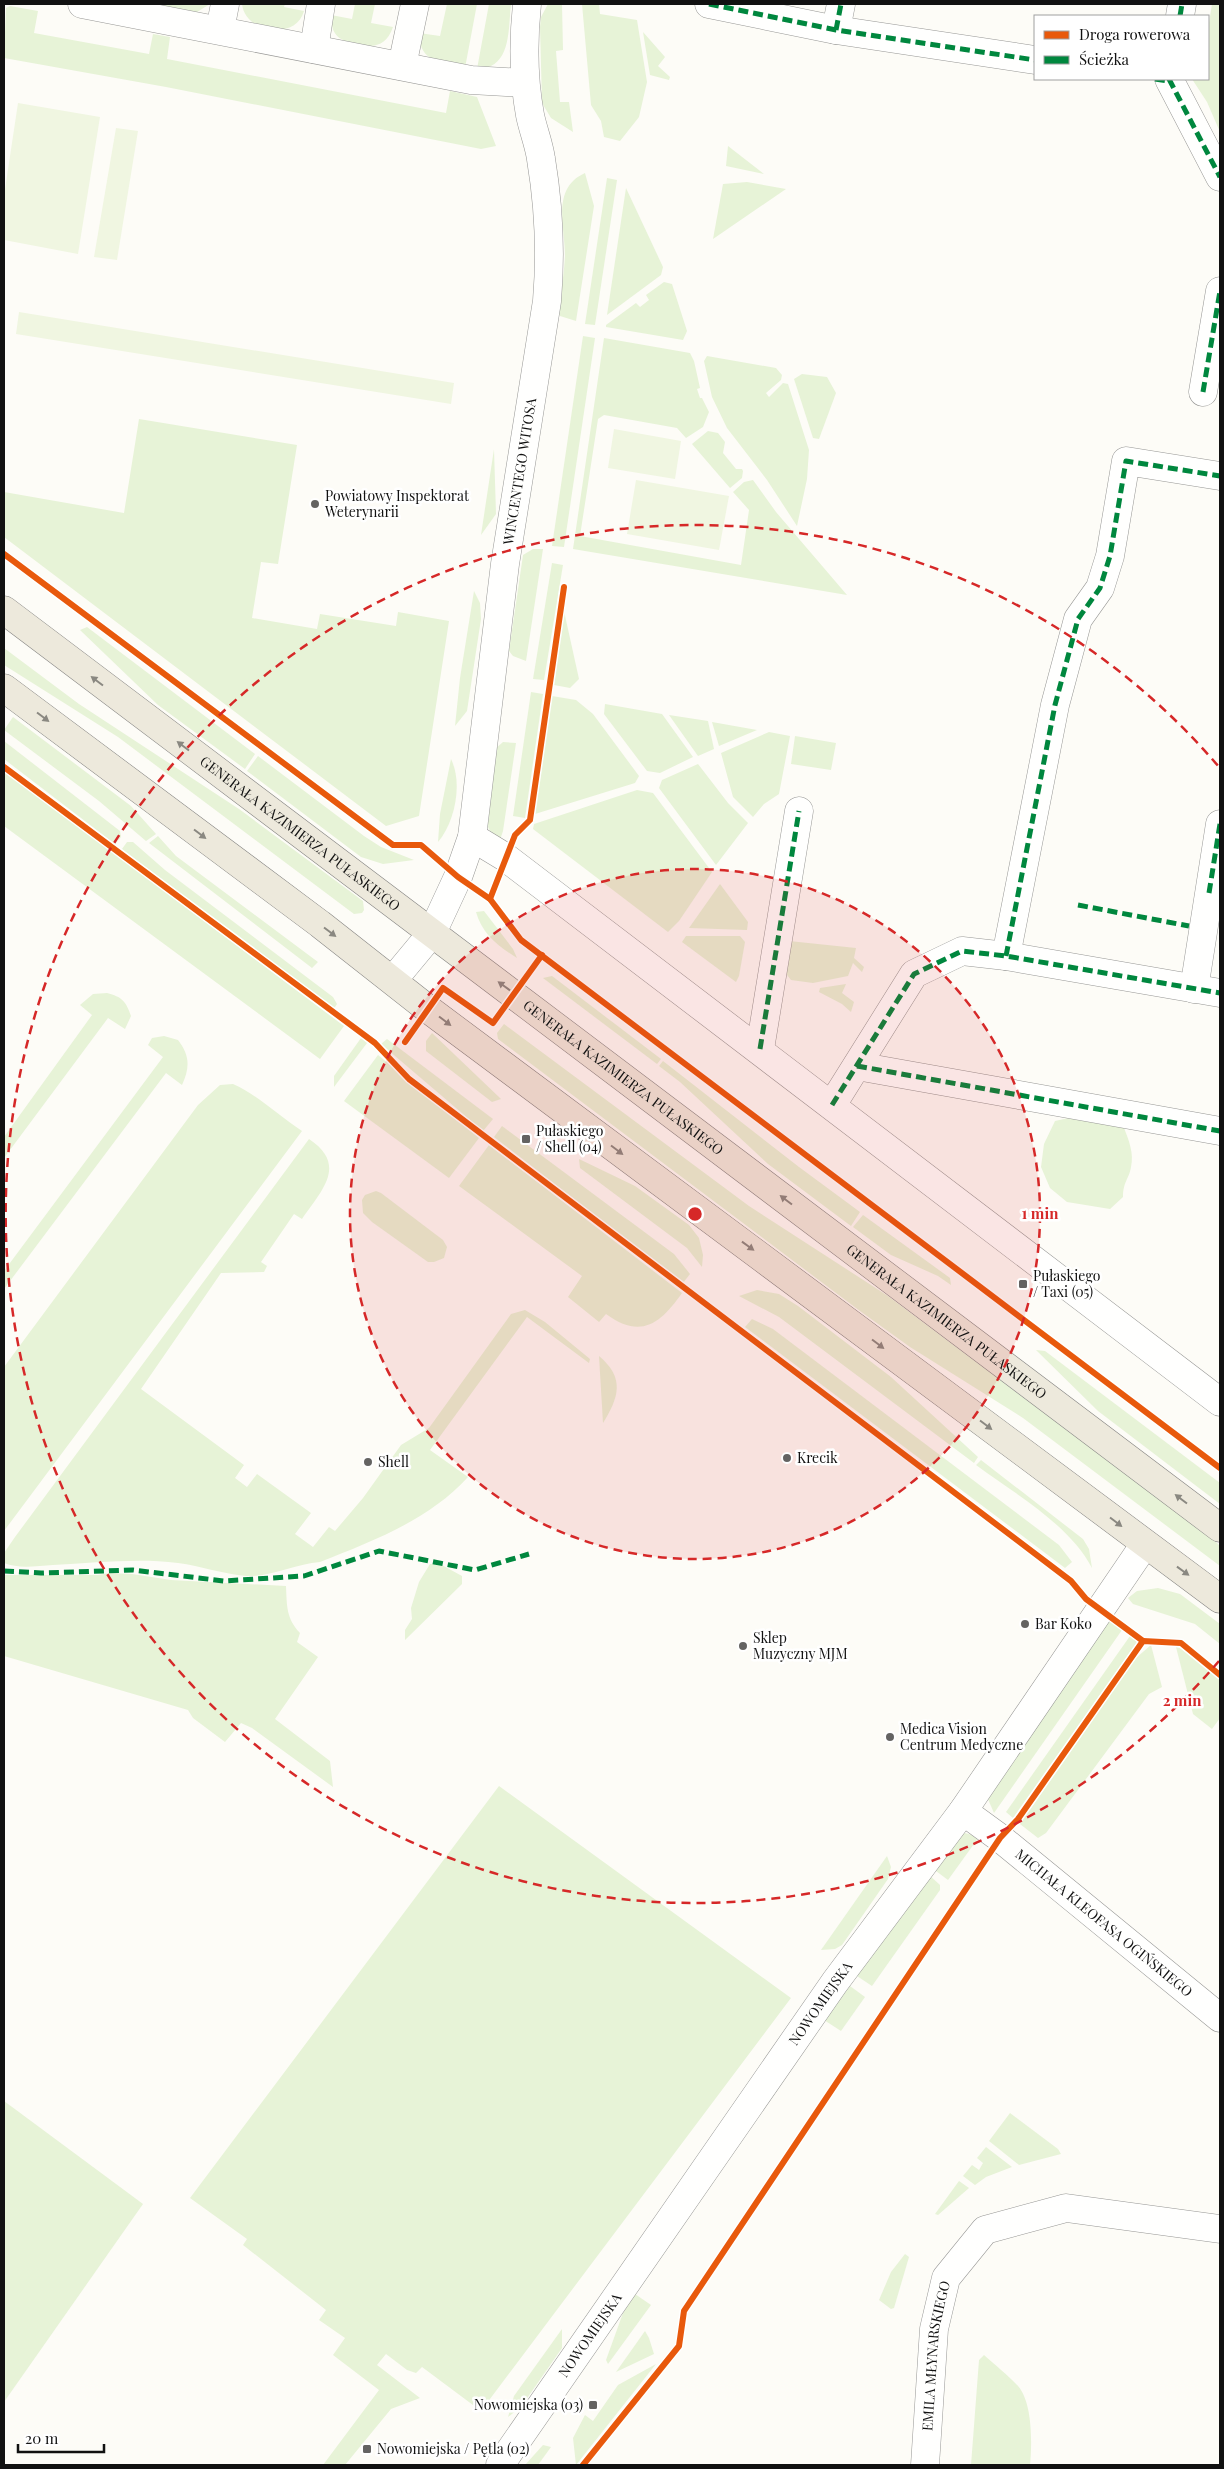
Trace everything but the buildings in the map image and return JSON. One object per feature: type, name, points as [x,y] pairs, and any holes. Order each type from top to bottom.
[{"type":"main road","name":"GENERAŁA KAZIMIERZA PUŁASKIEGO","points":[[4,610],[1220,1528]]},
{"type":"main road","points":[[4,688],[436,1014],[1220,1599]]},
{"type":"street","points":[[220,30],[225,4]]},
{"type":"street","points":[[314,49],[321,4]]},
{"type":"street","points":[[402,66],[415,4]]},
{"type":"street","name":"WINCENTEGO WITOSA","points":[[393,980],[432,933],[458,877],[472,838],[505,564],[547,301],[550,226],[541,158],[530,117],[524,83],[523,46],[527,4]]},
{"type":"street","points":[[709,4],[838,17],[1034,60]]},
{"type":"street","points":[[97,5],[471,80],[524,83]]},
{"type":"street","points":[[1165,80],[1220,177]]},
{"type":"street","points":[[1203,392],[1220,291]]},
{"type":"street","points":[[1006,956],[1055,705],[1078,619],[1100,588],[1110,556],[1126,461],[1220,476]]},
{"type":"street","points":[[760,1049],[799,811]]},
{"type":"street","points":[[1194,989],[1220,824]]},
{"type":"street","points":[[472,838],[505,857],[760,1049],[1220,1402]]},
{"type":"street","points":[[832,1105],[914,974],[962,951],[1006,956],[1220,993]]},
{"type":"street","points":[[857,1066],[1220,1131]]},
{"type":"street","name":"NOWOMIEJSKA","points":[[500,2465],[835,1982],[963,1811],[1145,1544]]},
{"type":"street","name":"MICHAŁA KLEOFASA OGIŃSKIEGO","points":[[963,1811],[1008,1844],[1220,2018]]},
{"type":"street","name":"EMILA MŁYNARSKIEGO","points":[[925,2465],[934,2329],[946,2278],[985,2230],[1066,2208],[1220,2229]]},
{"type":"green space","points":[[148,4],[210,4],[197,12]]},
{"type":"green space","points":[[242,4],[285,4],[284,7],[304,11],[299,21],[291,27],[282,30],[271,30],[252,22],[245,14]]},
{"type":"green space","points":[[355,4],[375,4],[371,23],[393,27],[391,33],[381,44],[371,46],[347,42],[335,33],[331,22],[331,15],[352,19]]},
{"type":"green space","points":[[447,4],[477,4],[465,68],[440,62],[427,56],[420,43],[419,33],[440,36]]},
{"type":"green space","points":[[489,4],[511,4],[508,36],[506,46],[497,62],[488,67],[477,69]]},
{"type":"green space","points":[[548,4],[562,4],[563,50],[556,51],[560,102],[569,102],[573,132],[551,118],[542,103],[540,27],[541,17]]},
{"type":"green space","points":[[582,4],[599,4],[600,14],[637,20],[647,82],[639,117],[620,141],[604,137],[601,121],[591,105]]},
{"type":"green space","points":[[1212,4],[1220,4],[1220,132],[1207,102],[1193,80],[1209,80],[1209,23]]},
{"type":"green space","points":[[10,6],[38,11],[34,33],[149,54],[153,34],[170,37],[167,59],[446,113],[450,91],[477,97],[496,146],[481,149],[166,87],[4,58],[6,8]]},
{"type":"green space","points":[[643,32],[665,57],[658,66],[670,77],[669,80],[650,75]]},
{"type":"green space","points":[[18,103],[100,117],[78,254],[4,240],[4,196]]},
{"type":"green space","points":[[116,128],[138,131],[117,260],[94,257]]},
{"type":"green space","points":[[728,146],[764,174],[726,166]]},
{"type":"green space","points":[[585,173],[594,206],[576,321],[560,316],[558,311],[565,256],[562,209],[568,188],[574,180]]},
{"type":"green space","points":[[607,178],[617,180],[595,325],[585,324]]},
{"type":"green space","points":[[747,182],[786,189],[713,239],[723,184]]},
{"type":"green space","points":[[626,188],[663,267],[661,275],[607,315]]},
{"type":"green space","points":[[664,282],[672,284],[687,331],[683,340],[606,327],[606,325],[636,303],[640,307],[649,300],[646,295]]},
{"type":"green space","points":[[19,312],[454,383],[451,404],[16,334]]},
{"type":"green space","points":[[583,336],[595,338],[564,547],[552,546]]},
{"type":"green space","points":[[604,338],[690,353],[694,361],[700,388],[697,389],[700,398],[702,398],[709,412],[703,427],[686,438],[677,428],[604,415],[598,419],[580,536],[741,565],[749,510],[733,492],[744,482],[753,480],[776,512],[847,595],[573,549]]},
{"type":"green space","points":[[707,356],[776,368],[782,375],[781,380],[766,393],[769,397],[783,383],[788,384],[809,450],[807,479],[797,526],[767,480],[727,428],[712,397],[704,361]]},
{"type":"green space","points":[[802,374],[827,377],[836,393],[819,439],[813,438],[794,379]]},
{"type":"green space","points":[[139,419],[297,445],[278,564],[261,562],[252,618],[317,629],[320,614],[396,626],[398,612],[449,621],[419,816],[386,826],[4,537],[4,492],[124,513]]},
{"type":"green space","points":[[614,429],[681,441],[675,479],[608,468]]},
{"type":"green space","points":[[708,431],[718,433],[725,442],[723,453],[736,469],[742,469],[743,471],[742,478],[730,488],[692,444]]},
{"type":"green space","points":[[494,449],[496,514],[481,535]]},
{"type":"green space","points":[[636,480],[729,496],[719,550],[627,534]]},
{"type":"green space","points":[[533,549],[543,549],[526,661],[513,656],[509,651],[523,555]]},
{"type":"green space","points":[[552,563],[563,565],[544,680],[533,679]]},
{"type":"green space","points":[[474,591],[480,603],[481,619],[467,711],[455,726],[460,678]]},
{"type":"green space","points":[[564,611],[579,679],[570,688],[554,685]]},
{"type":"green space","points":[[87,627],[255,754],[245,769],[158,705],[80,630]]},
{"type":"green space","points":[[4,648],[79,704],[239,809],[363,901],[364,910],[362,913],[354,914],[118,737],[4,665]]},
{"type":"green space","points":[[531,692],[543,694],[525,818],[513,816]]},
{"type":"green space","points":[[552,696],[576,700],[593,714],[639,776],[635,783],[535,814]]},
{"type":"green space","points":[[605,704],[662,714],[693,757],[660,773],[647,771],[604,714]]},
{"type":"green space","points":[[669,715],[708,721],[714,749],[698,756]]},
{"type":"green space","points":[[13,717],[131,806],[156,834],[146,841],[99,801],[4,730]]},
{"type":"green space","points":[[712,722],[757,730],[719,746]]},
{"type":"green space","points":[[769,732],[790,736],[779,794],[764,804],[753,817],[733,797],[721,753]]},
{"type":"green space","points":[[795,736],[836,743],[831,770],[791,764]]},
{"type":"green space","points":[[4,741],[120,831],[121,837],[115,844],[4,759]]},
{"type":"green space","points":[[503,742],[516,743],[500,840],[491,833],[486,823],[495,749]]},
{"type":"green space","points":[[258,756],[364,836],[381,847],[414,860],[383,864],[361,857],[247,771]]},
{"type":"green space","points":[[451,759],[455,769],[457,791],[449,824],[438,842],[440,814]]},
{"type":"green space","points":[[698,764],[728,803],[748,823],[716,865],[659,788],[662,780]]},
{"type":"green space","points":[[4,771],[344,1026],[320,1059],[4,826]]},
{"type":"green space","points":[[637,790],[653,793],[712,872],[679,921],[668,932],[533,829],[534,824]]},
{"type":"green space","points":[[158,836],[176,856],[318,962],[312,968],[149,843]]},
{"type":"green space","points":[[127,842],[133,842],[165,870],[333,997],[337,1004],[333,1010],[122,849]]},
{"type":"green space","points":[[720,884],[748,922],[747,930],[689,928]]},
{"type":"green space","points":[[484,911],[513,949],[517,958],[497,944],[482,927],[476,912]]},
{"type":"green space","points":[[686,936],[740,936],[745,942],[739,976],[736,982],[682,942]]},
{"type":"green space","points":[[789,941],[856,948],[854,958],[864,967],[862,972],[853,963],[848,976],[813,983],[791,980],[784,971]]},
{"type":"green space","points":[[552,976],[661,1059],[657,1064],[543,978]]},
{"type":"green space","points":[[846,984],[842,993],[854,1002],[851,1012],[842,1004],[819,992],[820,988]]},
{"type":"green space","points":[[107,993],[123,1000],[127,1007],[131,1016],[125,1029],[108,1018],[4,1158],[4,1137],[92,1015],[80,1005],[93,994]]},
{"type":"green space","points":[[504,1024],[749,1206],[888,1296],[1217,1543],[1220,1546],[1220,1566],[1023,1418],[910,1347],[860,1311],[498,1039],[497,1033]]},
{"type":"green space","points":[[432,1033],[501,1099],[492,1102],[426,1051],[426,1041]]},
{"type":"green space","points":[[164,1036],[178,1040],[185,1051],[188,1062],[182,1085],[166,1073],[4,1289],[4,1271],[163,1057],[148,1045],[152,1038]]},
{"type":"green space","points":[[361,1038],[367,1043],[334,1087],[334,1076]]},
{"type":"green space","points":[[387,1039],[493,1119],[483,1131],[381,1044]]},
{"type":"green space","points":[[378,1055],[479,1138],[449,1178],[344,1101]]},
{"type":"green space","points":[[663,1061],[860,1212],[851,1226],[768,1164],[680,1082],[659,1066]]},
{"type":"green space","points":[[233,1084],[260,1100],[302,1131],[4,1531],[4,1367],[198,1105],[220,1085]]},
{"type":"green space","points":[[1073,1117],[1124,1128],[1129,1142],[1132,1162],[1123,1197],[1110,1209],[1067,1202],[1050,1188],[1041,1167],[1044,1144],[1055,1121]]},
{"type":"green space","points":[[502,1126],[674,1254],[690,1274],[683,1283],[494,1137]]},
{"type":"green space","points":[[309,1139],[321,1149],[327,1158],[329,1168],[328,1178],[317,1198],[302,1219],[294,1214],[261,1262],[267,1266],[264,1272],[221,1273],[141,1389],[244,1465],[235,1478],[247,1487],[257,1474],[311,1513],[295,1534],[313,1547],[329,1527],[335,1531],[363,1498],[401,1445],[429,1428],[511,1314],[525,1310],[545,1322],[590,1359],[589,1363],[527,1317],[430,1450],[468,1477],[436,1505],[399,1528],[320,1562],[256,1576],[229,1574],[187,1564],[147,1561],[116,1561],[28,1567],[4,1563],[4,1553],[15,1537]]},
{"type":"green space","points":[[489,1145],[682,1293],[666,1313],[649,1325],[640,1327],[618,1322],[606,1314],[599,1322],[568,1297],[582,1276],[459,1186]]},
{"type":"green space","points":[[579,1159],[635,1186],[689,1225],[699,1238],[703,1255],[702,1267],[687,1248],[580,1168]]},
{"type":"green space","points":[[376,1191],[443,1240],[447,1247],[444,1258],[428,1262],[372,1222],[363,1213],[362,1200],[365,1195]]},
{"type":"green space","points":[[863,1215],[950,1278],[951,1285],[938,1276],[891,1255],[853,1227]]},
{"type":"green space","points":[[757,1290],[779,1294],[798,1306],[891,1377],[978,1457],[974,1463],[779,1317],[739,1296]]},
{"type":"green space","points":[[752,1319],[773,1329],[1059,1545],[1072,1562],[1065,1568],[745,1327]]},
{"type":"green space","points":[[1036,1350],[1045,1351],[1220,1483],[1220,1504],[1098,1411]]},
{"type":"green space","points":[[599,1356],[613,1372],[617,1388],[613,1405],[603,1423]]},
{"type":"green space","points":[[981,1460],[1083,1539],[1089,1549],[1092,1568],[1070,1537],[1040,1511],[976,1465]]},
{"type":"green space","points":[[430,1564],[440,1564],[462,1576],[462,1584],[405,1640],[405,1630],[412,1619],[411,1608],[419,1582]]},
{"type":"green space","points":[[109,1573],[132,1574],[171,1580],[286,1586],[287,1606],[290,1617],[300,1633],[297,1642],[318,1657],[275,1719],[330,1761],[333,1787],[252,1728],[241,1723],[225,1742],[193,1718],[188,1710],[4,1656],[4,1575],[98,1575]]},
{"type":"green space","points":[[1158,1588],[1180,1594],[1220,1624],[1220,1644],[1195,1624],[1133,1604],[1128,1598],[1137,1591]]},
{"type":"green space","points":[[1108,1619],[1122,1630],[994,1813],[987,1797]]},
{"type":"green space","points":[[1130,1636],[1137,1642],[1013,1818],[1006,1812]]},
{"type":"green space","points":[[1151,1645],[1162,1687],[1149,1694],[1046,1833],[1038,1838],[1020,1824],[1136,1658]]},
{"type":"green space","points":[[1176,1647],[1180,1648],[1220,1679],[1220,1718],[1212,1729],[1193,1714]]},
{"type":"green space","points":[[499,1786],[791,1998],[481,2411],[422,2367],[416,2373],[407,2370],[386,2354],[377,2365],[420,2398],[391,2409],[345,2465],[323,2465],[379,2390],[333,2355],[345,2338],[319,2320],[326,2310],[243,2245],[247,2239],[190,2198]]},
{"type":"green space","points":[[965,1833],[979,1837],[948,1880],[932,1868],[959,1834]]},
{"type":"green space","points":[[887,1856],[891,1867],[888,1879],[842,1945],[835,1949],[821,1950]]},
{"type":"green space","points":[[928,1874],[940,1885],[940,1890],[872,1986],[857,1976]]},
{"type":"green space","points":[[850,1986],[865,1997],[841,2031],[824,2020]]},
{"type":"green space","points":[[4,2101],[143,2204],[4,2402]]},
{"type":"green space","points":[[1010,2113],[1058,2149],[1061,2154],[1019,2165],[989,2141]]},
{"type":"green space","points":[[986,2147],[1012,2167],[986,2177],[975,2185],[963,2176],[972,2165],[979,2170],[983,2163],[977,2158]]},
{"type":"green space","points":[[959,2181],[969,2188],[938,2215],[935,2214]]},
{"type":"green space","points":[[905,2254],[909,2257],[894,2308],[891,2309],[879,2300],[891,2272]]},
{"type":"green space","points":[[635,2294],[651,2305],[608,2364],[606,2360],[623,2313]]},
{"type":"green space","points":[[562,2329],[562,2348],[521,2407],[508,2417],[514,2396]]},
{"type":"green space","points":[[645,2331],[654,2354],[616,2372]]},
{"type":"green space","points":[[984,2355],[1014,2382],[1023,2393],[1029,2413],[1030,2465],[971,2465],[979,2360]]},
{"type":"green space","points":[[656,2364],[576,2465],[573,2438],[585,2415],[593,2421],[618,2385]]},
{"type":"green space","points":[[543,2445],[551,2447],[538,2465],[525,2465]]},
{"type":"marked path","points":[[709,4],[836,30],[1034,60]]},
{"type":"marked path","points":[[836,30],[841,4]]},
{"type":"marked path","points":[[1180,15],[1182,4]]},
{"type":"marked path","points":[[1162,80],[1169,81]]},
{"type":"marked path","points":[[1170,80],[1220,177]]},
{"type":"marked path","points":[[1203,392],[1220,291]]},
{"type":"marked path","points":[[1006,956],[1055,705],[1078,619],[1100,588],[1110,556],[1126,461],[1220,476]]},
{"type":"marked path","points":[[760,1049],[799,811]]},
{"type":"marked path","points":[[1209,893],[1220,824]]},
{"type":"marked path","points":[[1078,905],[1189,926]]},
{"type":"marked path","points":[[832,1105],[914,974],[962,951],[1006,956],[1220,993]]},
{"type":"marked path","points":[[857,1066],[1220,1131]]},
{"type":"marked path","points":[[4,1571],[41,1573],[133,1570],[224,1581],[304,1576],[379,1551],[475,1570],[529,1554]]},
{"type":"cycle path","points":[[4,554],[393,845],[421,845],[458,877],[490,899],[521,940],[1220,1468]]},
{"type":"cycle path","points":[[490,899],[515,835],[530,820],[564,587]]},
{"type":"cycle path","points":[[4,767],[375,1043],[409,1079],[1071,1581],[1086,1599],[1143,1641]]},
{"type":"cycle path","points":[[405,1042],[443,988],[493,1023],[542,955]]},
{"type":"cycle path","points":[[583,2465],[679,2346],[684,2311],[1000,1838],[1018,1819],[1143,1641],[1181,1643],[1220,1675]]},
{"type":"place","name":"Powiatowy Inspektorat Weterynarii","points":[[315,504]]},
{"type":"place","name":"Pułaskiego / Shell (04)","points":[[526,1139]]},
{"type":"place","name":"Pułaskiego / Taxi (05)","points":[[1023,1284]]},
{"type":"place","name":"Krecik","points":[[787,1458]]},
{"type":"place","name":"Shell","points":[[368,1462]]},
{"type":"place","name":"Bar Koko","points":[[1025,1624]]},
{"type":"place","name":"Sklep Muzyczny MJM","points":[[743,1646]]},
{"type":"place","name":"Medica Vision Centrum Medyczne","points":[[890,1737]]},
{"type":"place","name":"Nowomiejska (03)","points":[[593,2405]]},
{"type":"place","name":"Nowomiejska / Pętla (02)","points":[[367,2449]]}]
